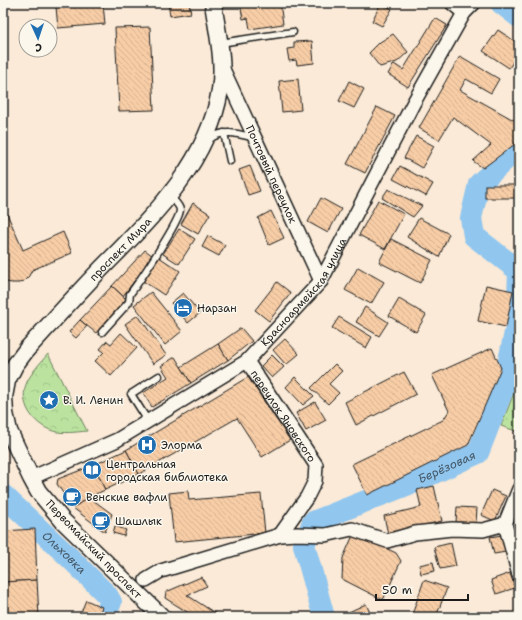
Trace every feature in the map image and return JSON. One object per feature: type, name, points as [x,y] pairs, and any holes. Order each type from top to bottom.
[{"type":"street","name":"проспект Мира","points":[[31,478],[8,431],[4,397],[6,381],[26,349],[151,218],[169,195],[200,149],[216,108],[220,90],[222,67],[213,3]]},
{"type":"street","points":[[452,3],[464,13]]},
{"type":"street","name":"Красноармейская улица","points":[[31,478],[117,440],[247,360],[321,281],[414,102],[464,13],[474,3]]},
{"type":"street","name":"Почтовый переулок","points":[[222,67],[321,281]]},
{"type":"street","name":"переулок Яновского","points":[[247,360],[316,465],[315,481],[307,496],[280,535]]},
{"type":"street","name":"Первомайский проспект","points":[[31,478],[38,491],[63,521],[162,617]]},
{"type":"street","points":[[519,489],[505,524],[519,575]]},
{"type":"street","points":[[146,580],[161,570],[280,535],[325,535],[352,529],[387,541],[415,533],[452,529],[482,530],[505,524]]},
{"type":"lane","points":[[218,43],[293,32]]},
{"type":"lane","points":[[224,133],[230,161]]},
{"type":"lane","points":[[200,149],[212,137],[224,133],[238,133],[255,139]]},
{"type":"lane","points":[[102,332],[129,302],[130,294],[158,252],[178,217],[180,209],[179,206],[169,195]]},
{"type":"lane","points":[[148,421],[131,394],[159,376]]},
{"type":"green space","points":[[48,354],[87,431],[65,433],[53,431],[45,428],[33,418],[29,411],[24,397],[27,382]]},
{"type":"green space","points":[[517,385],[519,386],[519,432],[501,426]]},
{"type":"building","points":[[66,3],[103,4],[105,24],[58,28],[56,7],[66,7]]},
{"type":"building","points":[[168,3],[189,3],[191,13],[170,16]]},
{"type":"building","points":[[240,3],[280,3],[283,24],[250,29],[248,18],[243,19]]},
{"type":"building","points":[[381,3],[392,9],[382,26],[372,21]]},
{"type":"building","points":[[435,18],[447,25],[408,87],[388,74],[394,64],[403,70]]},
{"type":"building","points":[[150,27],[154,110],[119,111],[115,28]]},
{"type":"building","points":[[498,30],[519,44],[519,53],[509,68],[483,51]]},
{"type":"building","points":[[393,34],[408,52],[397,62],[380,67],[369,53],[380,42]]},
{"type":"building","points":[[312,41],[314,63],[297,65],[296,60],[289,61],[287,49],[294,48],[294,42]]},
{"type":"building","points":[[460,56],[499,79],[491,93],[466,79],[460,90],[519,123],[519,134],[515,144],[483,168],[473,161],[491,145],[453,117],[439,140],[419,128]]},
{"type":"building","points":[[298,79],[301,110],[282,112],[279,81]]},
{"type":"building","points":[[349,81],[364,89],[354,108],[339,101]]},
{"type":"building","points":[[377,107],[395,116],[365,173],[347,164]]},
{"type":"building","points":[[416,136],[434,146],[422,168],[404,158]]},
{"type":"building","points":[[250,166],[260,191],[248,195],[239,170]]},
{"type":"building","points":[[400,166],[433,184],[426,196],[393,179]]},
{"type":"building","points":[[485,185],[519,185],[519,198],[485,198]]},
{"type":"building","points":[[388,189],[422,206],[413,217],[382,198]]},
{"type":"building","points":[[321,198],[341,209],[328,233],[308,222]]},
{"type":"building","points":[[378,200],[404,214],[385,249],[359,235]]},
{"type":"building","points":[[193,203],[210,214],[198,234],[181,224]]},
{"type":"building","points":[[4,207],[23,250],[63,232],[72,253],[32,270],[24,281],[19,283],[6,282],[3,274]]},
{"type":"building","points":[[271,211],[284,238],[269,245],[258,218]]},
{"type":"building","points":[[419,218],[449,234],[439,257],[407,237]]},
{"type":"building","points":[[179,229],[195,239],[179,264],[163,254]]},
{"type":"building","points":[[208,236],[225,245],[219,256],[202,247]]},
{"type":"building","points":[[391,239],[432,260],[420,283],[379,262]]},
{"type":"building","points":[[145,250],[153,256],[123,296],[112,286]]},
{"type":"building","points":[[159,257],[180,271],[164,295],[143,281]]},
{"type":"building","points":[[358,267],[384,282],[371,304],[345,290]]},
{"type":"building","points":[[277,282],[291,293],[269,321],[255,310]]},
{"type":"building","points":[[486,285],[513,291],[506,327],[478,321]]},
{"type":"building","points":[[112,286],[126,299],[96,333],[80,320]]},
{"type":"building","points":[[151,292],[182,331],[165,345],[134,305]]},
{"type":"building","points":[[183,293],[200,313],[188,323],[171,303]]},
{"type":"building","points":[[399,299],[426,315],[416,332],[389,316]]},
{"type":"building","points":[[365,307],[388,322],[379,336],[356,322]]},
{"type":"building","points":[[138,315],[166,355],[153,364],[125,324]]},
{"type":"building","points":[[339,317],[372,337],[366,348],[332,328]]},
{"type":"building","points":[[80,320],[87,326],[76,338],[69,332]]},
{"type":"building","points":[[241,328],[252,341],[228,360],[218,344]]},
{"type":"building","points":[[121,333],[137,348],[111,376],[95,361],[104,352],[100,349],[107,341],[111,344]]},
{"type":"building","points":[[285,339],[299,354],[286,365],[273,350]]},
{"type":"building","points":[[218,344],[228,360],[191,383],[181,367]]},
{"type":"building","points":[[492,348],[501,368],[468,445],[367,495],[352,464],[443,420],[449,411],[432,375]]},
{"type":"building","points":[[272,355],[284,367],[272,378],[261,366]]},
{"type":"building","points":[[175,357],[191,383],[152,407],[143,393],[168,377],[161,366]]},
{"type":"building","points":[[335,364],[342,371],[329,384],[339,393],[328,404],[311,388]]},
{"type":"building","points":[[404,372],[416,394],[356,425],[345,402]]},
{"type":"building","points":[[248,377],[290,440],[262,457],[237,418],[139,474],[126,450]]},
{"type":"building","points":[[295,377],[314,396],[303,405],[286,387]]},
{"type":"building","points":[[315,402],[326,420],[306,431],[296,413]]},
{"type":"building","points":[[126,450],[139,474],[105,490],[94,465]]},
{"type":"building","points":[[94,465],[105,490],[89,497],[73,508],[57,484],[58,479]]},
{"type":"building","points":[[434,486],[442,521],[388,534],[384,516],[421,507],[417,490]]},
{"type":"building","points":[[492,490],[506,496],[495,521],[481,515]]},
{"type":"building","points":[[188,491],[189,500],[261,494],[265,533],[174,542],[169,493]]},
{"type":"building","points":[[89,497],[112,514],[105,532],[73,508]]},
{"type":"building","points":[[457,507],[477,508],[476,523],[456,522]]},
{"type":"building","points":[[115,526],[126,530],[124,536],[113,533]]},
{"type":"building","points":[[35,529],[37,580],[4,582],[3,531]]},
{"type":"building","points":[[354,533],[396,553],[401,561],[383,600],[342,579],[343,558]]},
{"type":"building","points":[[502,535],[506,552],[494,554],[490,537]]},
{"type":"building","points":[[451,543],[456,566],[440,569],[434,547]]},
{"type":"building","points":[[433,562],[435,571],[421,574],[419,565]]},
{"type":"building","points":[[510,573],[515,588],[496,594],[491,580]]},
{"type":"building","points":[[201,577],[207,586],[187,595],[221,617],[195,617],[165,598],[166,592]]},
{"type":"building","points":[[37,580],[39,617],[6,617],[4,582]]},
{"type":"building","points":[[424,580],[447,588],[436,617],[426,617],[413,612]]},
{"type":"building","points":[[86,600],[102,607],[98,617],[79,617]]},
{"type":"building","points":[[366,604],[372,617],[338,617]]},
{"type":"waterway","name":"Берёзовая","points":[[501,3],[519,17]]},
{"type":"waterway","name":"Берёзовая","points":[[324,617],[304,545],[313,522],[414,482],[478,453],[503,389],[517,323],[519,271],[474,236],[471,218],[479,184],[519,147]]},
{"type":"waterway","name":"Ольховка","points":[[3,495],[107,595],[111,602],[104,617]]},
{"type":"place","name":"Нарзан","points":[[183,308]]},
{"type":"place","name":"В. И. Ленин","points":[[49,400]]},
{"type":"place","name":"Элорма","points":[[147,445]]},
{"type":"place","name":"Центральная городская библиотека","points":[[92,470]]},
{"type":"place","name":"Венские вафли","points":[[72,497]]},
{"type":"place","name":"Шашлык","points":[[101,521]]}]
